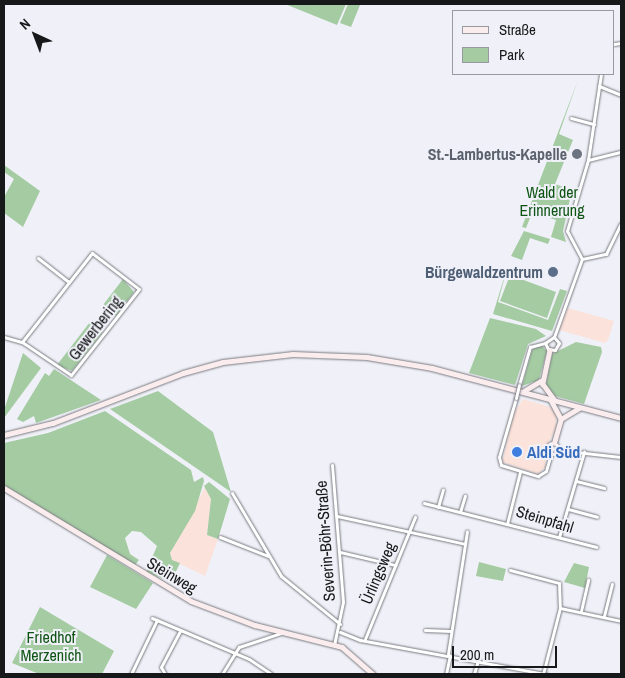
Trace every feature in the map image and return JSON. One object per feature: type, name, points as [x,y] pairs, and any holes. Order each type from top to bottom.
[{"type":"main road","points":[[550,350],[543,378],[548,394],[557,401]]},
{"type":"main road","points":[[4,435],[53,423],[183,373],[262,357],[367,357],[548,398],[621,418]]},
{"type":"main road","points":[[522,392],[543,378]]},
{"type":"main road","points":[[548,398],[556,405],[561,419],[554,443]]},
{"type":"main road","points":[[561,419],[580,408]]},
{"type":"main road","name":"Steinweg","points":[[4,488],[191,601],[284,632],[342,647],[373,674]]},
{"type":"street","points":[[601,75],[588,160],[568,231],[582,259],[554,337],[545,343],[530,347],[499,457],[503,467],[520,472],[544,474],[551,454],[558,450],[621,457]]},
{"type":"street","points":[[599,86],[621,94]]},
{"type":"street","points":[[571,118],[594,124]]},
{"type":"street","points":[[588,160],[621,152]]},
{"type":"street","points":[[582,259],[606,254],[621,223]]},
{"type":"street","name":"Gewerbering","points":[[92,253],[137,285],[139,291],[71,375],[22,342],[92,253]]},
{"type":"street","points":[[38,258],[69,282]]},
{"type":"street","points":[[4,337],[10,342],[22,342]]},
{"type":"street","points":[[545,343],[550,350],[559,346],[554,337]]},
{"type":"street","points":[[551,454],[547,447],[554,443],[558,450]]},
{"type":"street","points":[[559,537],[584,452]]},
{"type":"street","name":"Severin-Böhr-Straße","points":[[332,464],[340,552],[340,632],[334,645]]},
{"type":"street","name":"Steinpfahl","points":[[520,472],[506,524],[596,547]]},
{"type":"street","points":[[576,481],[604,488]]},
{"type":"street","points":[[438,507],[443,490]]},
{"type":"street","points":[[232,493],[284,580],[340,624]]},
{"type":"street","points":[[460,512],[465,496]]},
{"type":"street","points":[[424,503],[506,524]]},
{"type":"street","points":[[568,508],[597,517]]},
{"type":"street","points":[[337,516],[465,544]]},
{"type":"street","name":"Ürlingsweg","points":[[365,639],[415,517]]},
{"type":"street","points":[[446,674],[467,531]]},
{"type":"street","points":[[220,537],[268,556]]},
{"type":"street","points":[[340,552],[395,565]]},
{"type":"street","points":[[340,632],[365,639],[544,674],[560,608],[559,583],[510,570]]},
{"type":"street","points":[[581,611],[588,580]]},
{"type":"street","points":[[604,616],[612,584]]},
{"type":"street","points":[[560,608],[621,621]]},
{"type":"street","points":[[152,618],[233,652],[271,674]]},
{"type":"street","points":[[131,674],[157,620]]},
{"type":"street","points":[[165,674],[161,671],[180,630]]},
{"type":"street","points":[[425,630],[451,631]]},
{"type":"street","points":[[222,674],[233,652],[248,642],[284,632]]},
{"type":"street","points":[[474,674],[478,660]]},
{"type":"shaded area","points":[[568,308],[614,321],[608,340],[605,343],[559,330]]},
{"type":"shaded area","points":[[523,399],[550,407],[556,413],[556,428],[545,450],[546,466],[538,474],[502,462],[514,413]]},
{"type":"shaded area","points":[[205,487],[211,499],[207,535],[218,539],[205,576],[172,560],[170,553]]},
{"type":"green space","points":[[285,4],[346,4],[337,25]]},
{"type":"green space","points":[[348,4],[360,5],[351,27],[340,23]]},
{"type":"green space","name":"Wald der Erinnerung","points":[[578,80],[559,134],[573,140],[555,184],[572,190],[563,231],[566,242],[551,237],[556,220],[532,213],[526,228],[522,227]]},
{"type":"green space","points":[[4,165],[40,191],[23,227],[4,213],[4,197],[14,179],[4,172]]},
{"type":"green space","points":[[524,231],[550,239],[548,244],[530,238],[522,260],[511,256]]},
{"type":"green space","points":[[508,265],[498,302],[548,320],[560,289],[567,291],[552,331],[493,314]]},
{"type":"green space","points":[[510,275],[556,292],[547,318],[500,301]]},
{"type":"green space","points":[[123,279],[134,292],[116,316],[103,305]]},
{"type":"green space","points":[[490,318],[536,329],[546,336],[528,344],[515,385],[469,373]]},
{"type":"green space","points":[[90,322],[103,332],[72,371],[57,365]]},
{"type":"green space","points":[[576,342],[601,347],[602,352],[584,404],[555,396],[546,385],[552,354]]},
{"type":"green space","points":[[541,345],[547,351],[539,380],[522,386],[532,350]]},
{"type":"green space","points":[[23,353],[41,368],[4,418],[4,410]]},
{"type":"green space","points":[[54,369],[101,400],[36,423],[34,416],[23,422],[17,419],[45,373],[49,376]]},
{"type":"green space","points":[[158,391],[213,432],[231,492],[110,409]]},
{"type":"green space","points":[[105,411],[191,470],[194,482],[203,477],[204,481],[195,511],[170,553],[172,560],[180,563],[171,582],[146,572],[157,546],[141,532],[132,531],[125,538],[130,554],[139,560],[135,565],[4,485],[4,443],[48,433]]},
{"type":"green space","points":[[209,482],[230,499],[218,539],[207,535],[211,499],[204,486]]},
{"type":"green space","points":[[107,555],[153,583],[136,609],[90,587]]},
{"type":"green space","points":[[479,562],[506,569],[503,581],[476,576]]},
{"type":"green space","points":[[574,563],[589,567],[585,588],[564,582]]},
{"type":"green space","name":"Friedhof Merzenich","points":[[40,607],[114,651],[102,674],[39,674],[12,663]]},
{"type":"place","name":"St.-Lambertus-Kapelle","points":[[577,154]]},
{"type":"place","name":"Bürgewaldzentrum","points":[[553,272]]},
{"type":"place","name":"Aldi Süd","points":[[517,452]]}]
